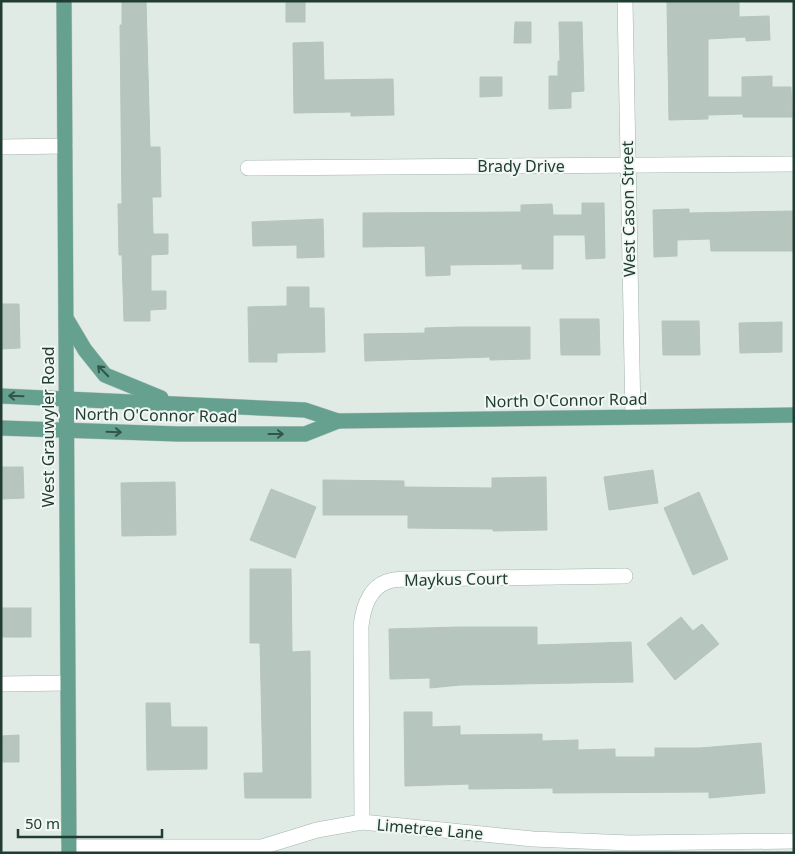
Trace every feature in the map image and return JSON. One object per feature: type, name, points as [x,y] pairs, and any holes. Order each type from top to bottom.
[{"type":"main road","name":"West Grauwyler Road","points":[[64,1],[66,683],[69,850]]},
{"type":"main road","points":[[65,316],[85,350],[105,375],[143,392],[178,404]]},
{"type":"main road","name":"North O'Connor Road","points":[[1,396],[305,410],[338,422]]},
{"type":"main road","name":"North O'Connor Road","points":[[1,428],[178,434],[305,434],[338,422],[794,415]]},
{"type":"street","name":"West Cason Street","points":[[625,1],[633,417]]},
{"type":"street","points":[[1,146],[65,146]]},
{"type":"street","name":"Brady Drive","points":[[248,168],[794,164]]},
{"type":"street","name":"Maykus Court","points":[[362,822],[361,626],[364,607],[372,593],[386,582],[410,578],[625,576]]},
{"type":"street","points":[[1,684],[66,683]]},
{"type":"street","name":"Limetree Lane","points":[[69,850],[262,847],[317,830],[362,822],[533,839],[620,843],[794,841]]},
{"type":"building","points":[[122,1],[146,1],[150,147],[160,147],[161,197],[152,197],[153,234],[168,234],[168,254],[151,255],[151,291],[166,291],[166,309],[150,310],[150,321],[124,321],[122,255],[119,255],[118,204],[122,204],[120,25],[122,25]]},
{"type":"building","points":[[286,1],[305,1],[305,22],[286,22]]},
{"type":"building","points":[[667,1],[739,1],[739,17],[769,16],[770,40],[746,41],[746,37],[708,39],[708,97],[742,97],[742,77],[772,76],[772,87],[791,87],[792,117],[743,117],[743,114],[708,115],[708,119],[669,120]]},
{"type":"building","points":[[515,22],[531,22],[531,43],[514,43]]},
{"type":"building","points":[[559,22],[582,22],[584,91],[571,92],[571,108],[549,109],[549,76],[558,76],[558,61],[560,61]]},
{"type":"building","points":[[323,42],[324,80],[393,79],[394,115],[351,116],[351,112],[294,113],[293,43]]},
{"type":"building","points":[[480,77],[502,77],[502,96],[480,97]]},
{"type":"building","points":[[582,203],[604,203],[605,258],[586,259],[585,235],[553,235],[553,269],[522,269],[522,264],[450,265],[450,275],[426,276],[425,246],[363,247],[363,213],[521,212],[521,205],[552,204],[553,215],[582,215]]},
{"type":"building","points":[[689,209],[689,213],[794,211],[794,251],[711,251],[710,239],[677,240],[677,256],[654,257],[653,210]]},
{"type":"building","points":[[323,219],[324,257],[297,258],[297,245],[253,246],[252,222]]},
{"type":"building","points":[[287,287],[309,287],[309,308],[324,308],[325,352],[277,353],[277,362],[249,362],[248,307],[287,306]]},
{"type":"building","points":[[1,304],[19,304],[20,348],[1,349]]},
{"type":"building","points":[[560,319],[599,319],[600,355],[561,355]]},
{"type":"building","points":[[662,321],[699,321],[700,355],[663,355]]},
{"type":"building","points":[[782,322],[782,352],[740,353],[739,323]]},
{"type":"building","points":[[530,327],[530,359],[490,360],[490,357],[365,361],[364,334],[425,333],[425,328]]},
{"type":"building","points":[[1,467],[23,467],[24,498],[1,499]]},
{"type":"building","points":[[653,470],[658,503],[609,510],[604,477]]},
{"type":"building","points":[[546,477],[547,530],[493,531],[493,529],[408,528],[408,515],[323,515],[323,480],[404,481],[404,487],[492,488],[492,478]]},
{"type":"building","points":[[175,482],[176,535],[122,536],[121,483]]},
{"type":"building","points":[[271,489],[316,507],[295,558],[250,540]]},
{"type":"building","points":[[699,492],[728,559],[693,575],[664,508]]},
{"type":"building","points":[[250,569],[291,569],[292,652],[310,651],[311,798],[245,798],[244,773],[263,773],[260,643],[250,643]]},
{"type":"building","points":[[1,608],[31,608],[31,637],[1,637]]},
{"type":"building","points":[[681,617],[693,631],[702,624],[719,644],[675,680],[647,644]]},
{"type":"building","points":[[537,627],[537,645],[631,642],[633,682],[460,685],[430,688],[430,678],[390,679],[389,629]]},
{"type":"building","points":[[146,703],[170,703],[171,727],[207,727],[207,769],[147,770]]},
{"type":"building","points":[[404,712],[432,712],[432,727],[460,726],[460,735],[542,734],[542,741],[578,740],[578,750],[615,749],[615,757],[655,757],[655,748],[700,748],[761,743],[765,793],[709,798],[709,792],[553,793],[553,788],[469,789],[469,784],[405,786]]},
{"type":"building","points":[[19,735],[19,762],[1,762],[1,736]]}]
